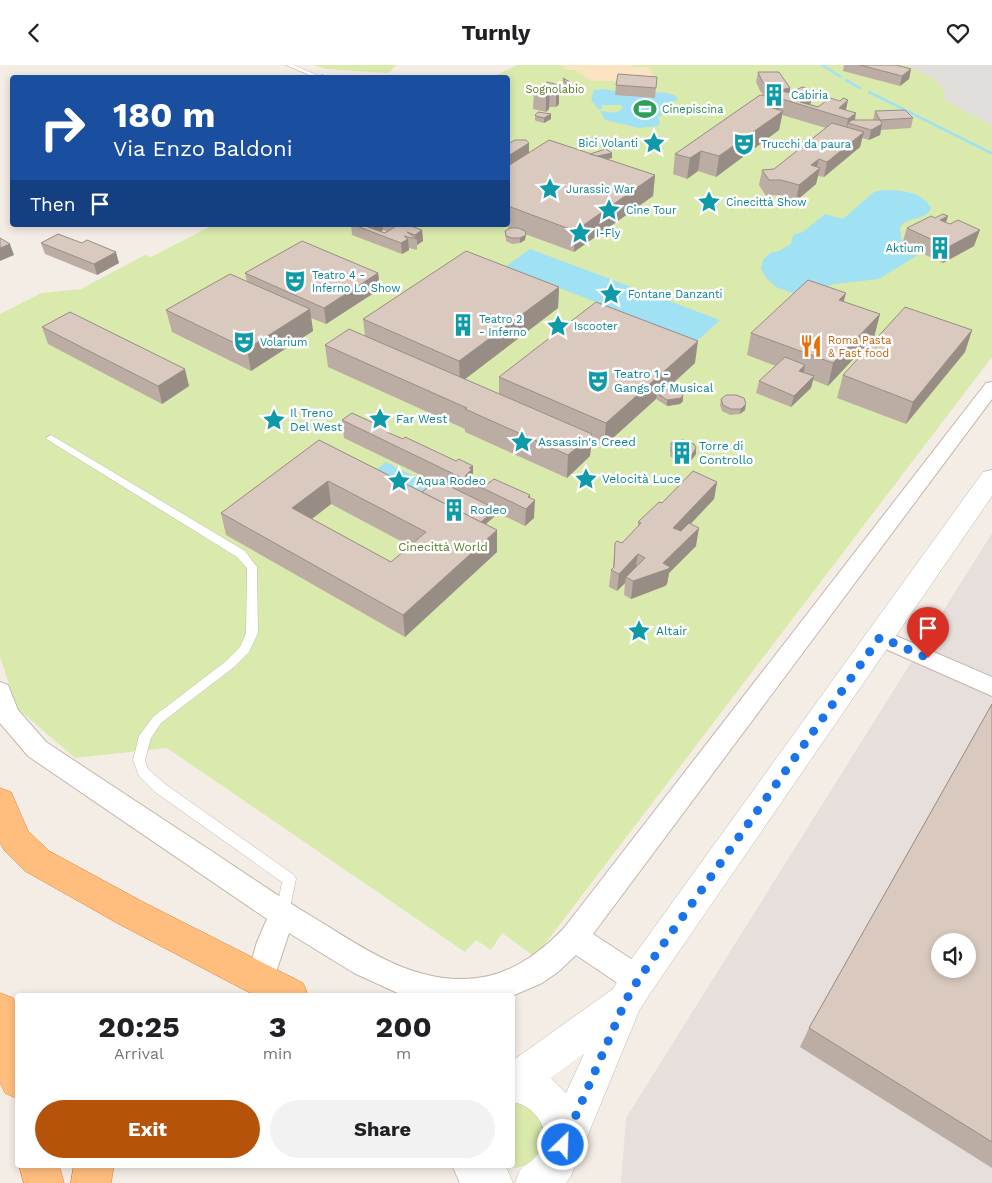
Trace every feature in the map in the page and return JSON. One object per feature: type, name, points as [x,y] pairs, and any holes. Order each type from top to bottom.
[{"type":"highway","points":[[0,801],[15,840],[37,861],[130,913],[286,993]]},
{"type":"highway","points":[[0,1011],[15,1068]]},
{"type":"highway","points":[[40,1168],[44,1183]]},
{"type":"highway","points":[[91,1183],[94,1168]]},
{"type":"street","points":[[0,691],[7,714],[36,749],[283,914],[376,971],[425,989],[444,992],[476,992],[520,980],[552,961],[574,937],[992,387]]},
{"type":"street","points":[[554,1168],[632,990],[992,477]]},
{"type":"street","points":[[880,637],[992,687]]},
{"type":"street","points":[[260,979],[270,942],[283,914]]},
{"type":"street","points":[[574,937],[632,990]]},
{"type":"street","points":[[515,1081],[632,990]]},
{"type":"street","points":[[515,1083],[531,1087],[546,1096],[557,1110],[563,1127],[554,1168]]},
{"type":"lane","points":[[289,65],[313,75]]},
{"type":"lane","points":[[51,438],[241,554],[252,567],[252,633],[245,649],[230,664],[157,720],[145,736],[139,760],[143,772],[160,788],[289,879],[283,914]]},
{"type":"shaded area","points":[[906,65],[992,65],[992,126],[944,100],[945,92],[936,80]]},
{"type":"shaded area","points":[[992,533],[992,1183],[621,1183],[626,1118]]},
{"type":"green space","points":[[314,65],[397,65],[388,73],[325,69]]},
{"type":"green space","name":"Cinecittà World","points":[[517,65],[992,65],[992,357],[535,957],[502,933],[491,950],[476,940],[465,952],[167,748],[75,758],[17,708],[0,657],[0,314],[41,293],[81,289],[145,255],[151,257],[209,227],[510,227],[510,75],[497,75]]},
{"type":"green space","points":[[515,1104],[529,1107],[539,1116],[544,1128],[544,1141],[539,1154],[530,1163],[515,1168]]},
{"type":"sand","points":[[563,65],[631,65],[631,67],[650,67],[655,81],[591,81],[577,71],[564,69]]},
{"type":"water","name":"Cinepiscina","points":[[604,89],[654,98],[656,92],[665,93],[671,94],[678,99],[668,105],[668,111],[658,118],[660,122],[658,126],[639,128],[605,120],[600,111],[617,112],[623,108],[620,105],[603,105],[601,106],[602,109],[598,109],[591,99],[594,90]]},
{"type":"water","points":[[883,190],[903,191],[917,195],[927,202],[931,208],[925,215],[907,221],[900,228],[902,244],[921,253],[879,279],[834,284],[798,295],[776,287],[766,278],[761,269],[763,260],[770,253],[779,251],[791,244],[793,235],[803,232],[825,214],[843,219],[874,192]]},
{"type":"water","name":"Fontane Danzanti","points":[[530,249],[720,320],[697,341],[505,267]]},
{"type":"water","name":"Aqua Rodeo","points":[[386,462],[431,485],[411,500],[367,477]]},
{"type":"building","points":[[860,65],[896,65],[911,69],[902,76]]},
{"type":"building","points":[[758,72],[779,72],[790,88],[773,89],[770,91]]},
{"type":"building","points":[[618,74],[657,77],[656,88],[616,85]]},
{"type":"building","points":[[563,78],[572,83],[571,86],[561,89],[567,84]]},
{"type":"building","points":[[547,82],[559,85],[556,88],[548,87],[550,89],[546,92],[534,89],[545,87],[544,85]]},
{"type":"building","points":[[802,87],[807,88],[803,91],[812,93],[800,102],[818,107],[830,98],[840,101],[843,98],[848,100],[839,108],[856,113],[848,119],[765,94],[773,89],[790,93]]},
{"type":"building","points":[[760,95],[781,99],[769,107],[783,111],[719,156],[701,151],[690,158],[675,154]]},
{"type":"building","points":[[905,110],[913,118],[880,120],[875,111]]},
{"type":"building","points":[[538,112],[551,114],[544,118],[535,115]]},
{"type":"building","points":[[852,120],[880,120],[882,124],[871,130],[848,123]]},
{"type":"building","points":[[832,123],[864,132],[827,162],[819,159],[811,165],[820,168],[799,185],[781,180],[769,180],[762,170],[774,169]]},
{"type":"building","points":[[515,140],[526,140],[529,143],[510,155],[510,143]]},
{"type":"building","points":[[549,140],[655,175],[575,231],[510,207],[510,165]]},
{"type":"building","points":[[606,149],[612,153],[597,156],[590,154]]},
{"type":"building","points":[[943,214],[948,216],[940,220],[950,224],[958,220],[980,230],[948,247],[907,228],[931,216],[935,218]]},
{"type":"building","points":[[359,227],[368,227],[385,233],[395,227],[414,227],[422,230],[415,235],[407,232],[417,239],[404,236],[408,239],[401,243]]},
{"type":"building","points":[[510,228],[518,228],[525,231],[526,235],[520,238],[506,236],[505,231]]},
{"type":"building","points":[[58,234],[82,243],[87,240],[116,252],[94,264],[41,243]]},
{"type":"building","points":[[0,238],[10,244],[0,248]]},
{"type":"building","points":[[302,241],[378,273],[324,308],[245,273]]},
{"type":"building","name":"Teatro 2 - Inferno","points":[[466,251],[559,287],[459,361],[363,319]]},
{"type":"building","points":[[230,274],[310,309],[247,349],[166,310]]},
{"type":"building","points":[[808,280],[846,293],[839,300],[880,314],[833,363],[751,333]]},
{"type":"building","name":"Teatro 1 - Gangs of Musical","points":[[596,302],[698,341],[606,423],[499,377]]},
{"type":"building","points":[[905,307],[972,330],[913,402],[843,375]]},
{"type":"building","points":[[70,312],[185,369],[158,386],[42,327]]},
{"type":"building","points":[[349,329],[592,434],[568,455],[325,345]]},
{"type":"building","points":[[785,357],[805,365],[799,371],[814,376],[794,396],[759,381]]},
{"type":"building","points":[[666,385],[674,385],[682,389],[683,395],[681,398],[667,400],[657,393]]},
{"type":"building","points":[[726,395],[736,395],[744,398],[746,404],[741,409],[731,409],[723,405],[721,399]]},
{"type":"building","points":[[352,413],[389,430],[387,432],[403,439],[405,437],[456,461],[459,459],[473,466],[469,468],[472,469],[465,476],[486,485],[494,479],[530,495],[528,497],[535,500],[526,509],[342,420]]},
{"type":"building","points":[[319,440],[497,530],[403,615],[221,513]],"holes":[[[328,481],[426,532],[391,562],[292,508]]]},
{"type":"building","points":[[683,440],[694,444],[696,448],[691,456],[676,454],[671,451],[671,443]]},
{"type":"building","points":[[693,471],[717,482],[673,528],[681,531],[689,523],[699,528],[663,563],[670,567],[633,581],[626,577],[645,558],[638,554],[619,574],[611,570],[614,567],[615,543],[617,541],[622,543],[641,523],[638,522],[659,502],[662,503]]},
{"type":"building","points":[[437,480],[496,509],[481,522],[422,492]]},
{"type":"building","points":[[992,704],[992,1142],[809,1028]]},
{"type":"waterway","points":[[822,65],[841,77]]},
{"type":"waterway","points":[[846,80],[860,88]]},
{"type":"waterway","points":[[869,92],[992,154]]},
{"type":"place","name":"Cabiria","points":[[774,95]]},
{"type":"place","name":"Cinepiscina","points":[[645,109]]},
{"type":"place","name":"Bici Volanti","points":[[654,143]]},
{"type":"place","name":"Trucchi da paura","points":[[744,144]]},
{"type":"place","name":"Jurassic War","points":[[550,189]]},
{"type":"place","name":"Cinecittà Show","points":[[709,202]]},
{"type":"place","name":"Cine Tour","points":[[609,210]]},
{"type":"place","name":"I-Fly","points":[[580,233]]},
{"type":"place","name":"Aktium","points":[[940,248]]},
{"type":"place","name":"Teatro 4 - Inferno Lo Show","points":[[295,281]]},
{"type":"place","name":"Fontane Danzanti","points":[[611,294]]},
{"type":"place","name":"Teatro 2 - Inferno","points":[[463,325]]},
{"type":"place","name":"Iscooter","points":[[558,326]]},
{"type":"place","name":"Volarium","points":[[244,342]]},
{"type":"place","name":"Roma Pasta & Fast food","points":[[811,346]]},
{"type":"place","name":"Teatro 1 - Gangs of Musical","points":[[598,381]]},
{"type":"place","name":"Far West","points":[[380,419]]},
{"type":"place","name":"Il Treno Del West","points":[[274,420]]},
{"type":"place","name":"Assassin's Creed","points":[[522,442]]},
{"type":"place","name":"Torre di Controllo","points":[[682,453]]},
{"type":"place","name":"Velocità Luce","points":[[586,479]]},
{"type":"place","name":"Aqua Rodeo","points":[[399,481]]},
{"type":"place","name":"Rodeo","points":[[454,510]]},
{"type":"place","name":"Altair","points":[[639,631]]},
{"type":"route","points":[[563,1145],[626,1000],[638,980],[880,637],[928,658]]},
{"type":"park label","name":"Sognolabio","points":[[555,89]]}]
